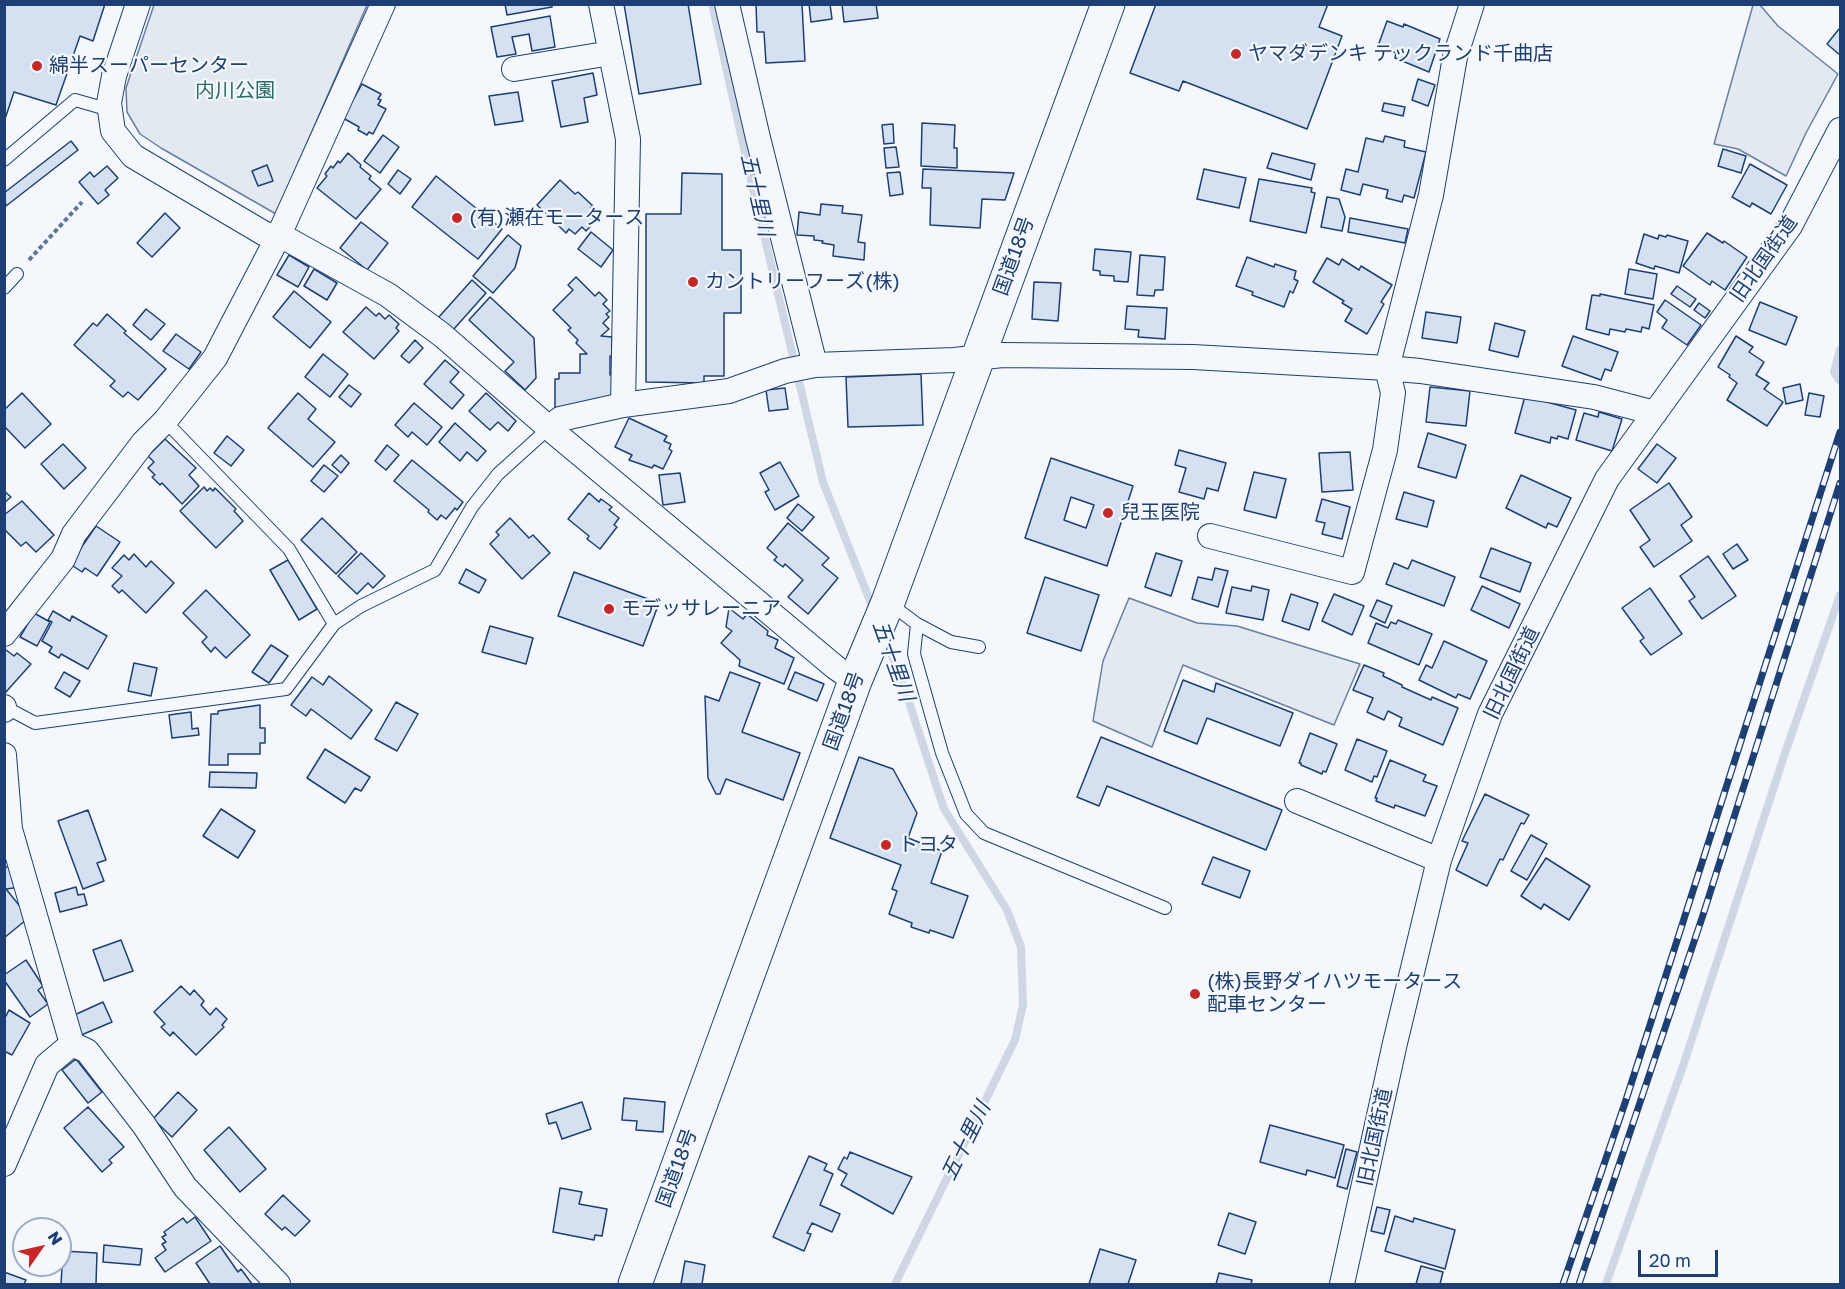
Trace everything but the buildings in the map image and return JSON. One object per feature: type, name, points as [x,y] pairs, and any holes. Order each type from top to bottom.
[{"type":"highway","name":"国道18号","points":[[635,1284],[855,681],[888,602],[1108,4]]},
{"type":"street","points":[[138,4],[114,76],[109,102],[113,131],[133,156],[265,234],[287,239],[388,295],[441,335],[549,428],[835,667],[855,681]]},
{"type":"street","points":[[4,634],[63,559],[74,534],[143,443],[165,421],[215,358],[278,237],[382,4]]},
{"type":"street","points":[[601,4],[628,139],[623,405]]},
{"type":"street","points":[[728,4],[812,365]]},
{"type":"street","points":[[1210,536],[1352,572],[1385,450],[1393,393],[1387,368],[1431,195],[1455,57],[1472,4]]},
{"type":"street","points":[[514,69],[611,53]]},
{"type":"street","name":"旧北国街道","points":[[1342,1284],[1400,1021],[1439,860],[1491,714],[1607,479],[1790,225],[1840,130]]},
{"type":"street","points":[[549,428],[560,419],[623,405],[729,391],[785,371],[812,365],[1004,355],[1193,357],[1387,368],[1594,397],[1655,413]]},
{"type":"street","points":[[4,755],[10,829],[72,1044],[87,1051],[144,1125],[186,1187],[278,1284]]},
{"type":"street","points":[[1297,801],[1439,860]]},
{"type":"street","points":[[4,1164],[47,1065],[72,1044]]},
{"type":"lane","points":[[4,160],[75,100],[110,110]]},
{"type":"lane","points":[[4,288],[17,274]]},
{"type":"lane","points":[[165,421],[289,549],[334,624]]},
{"type":"lane","points":[[5,708],[35,723],[286,689],[334,624],[361,606],[435,570],[472,507],[498,474],[549,428]]},
{"type":"lane","points":[[888,602],[917,624],[951,642],[979,647]]},
{"type":"lane","points":[[917,624],[914,654],[942,753],[966,814],[984,833],[1165,908]]},
{"type":"path","points":[[17,274],[82,202]]},
{"type":"green space","name":"内川公園","points":[[154,5],[367,5],[276,214],[140,134],[127,112],[126,88]]},
{"type":"green space","points":[[1753,5],[1760,5],[1778,26],[1838,74],[1786,176],[1738,149],[1714,144]]},
{"type":"green space","points":[[1129,598],[1197,623],[1237,626],[1360,664],[1334,725],[1183,665],[1152,747],[1093,721],[1103,661]]},
{"type":"waterway","name":"五十里川","points":[[712,4],[752,185],[823,482],[874,611]]},
{"type":"waterway","points":[[1839,380],[1834,372],[1840,350]]},
{"type":"waterway","points":[[1606,1284],[1683,1066],[1784,756],[1840,595]]},
{"type":"waterway","name":"五十里川","points":[[884,637],[900,675],[944,809],[1007,910],[1021,947],[1023,1005],[1015,1040],[895,1284]]},
{"type":"railway","points":[[1563,1284],[1625,1103],[1840,432]]},
{"type":"railway","points":[[1579,1284],[1703,915],[1840,483]]},
{"type":"place","name":"ヤマダデンキ テックランド千曲店","points":[[1236,54]]},
{"type":"place","name":"綿半スーパーセンター","points":[[37,66]]},
{"type":"place","name":"(有)瀬在モータース","points":[[457,218]]},
{"type":"place","name":"カントリーフーズ(株)","points":[[693,282]]},
{"type":"place","name":"兒玉医院","points":[[1108,513]]},
{"type":"place","name":"モデッサレーニア","points":[[609,609]]},
{"type":"place","name":"トヨタ","points":[[886,845]]},
{"type":"place","name":"(株)長野ダイハツモータース 配車センター","points":[[1195,994]]}]
